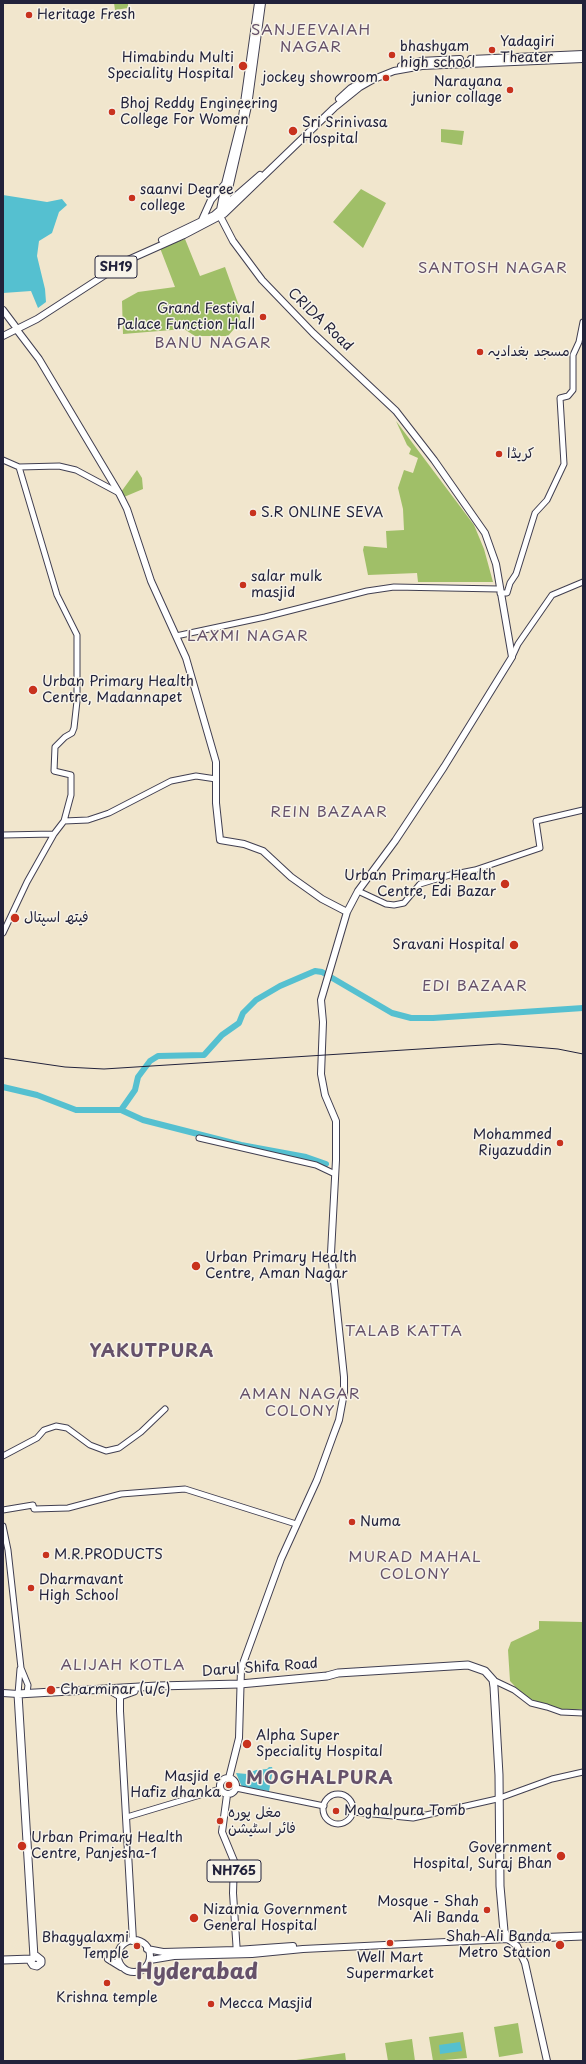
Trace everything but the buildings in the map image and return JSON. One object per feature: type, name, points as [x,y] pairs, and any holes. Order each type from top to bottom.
[{"type":"highway","name":"Darul Shifa Road","points":[[16,1694],[109,1690],[157,1686],[240,1684],[348,1674],[472,1667],[485,1671],[493,1680]]},
{"type":"highway","points":[[493,1680],[498,1775],[497,1799],[502,1921],[509,1940]]},
{"type":"highway","points":[[109,1690],[119,1695],[129,1691],[160,1687]]},
{"type":"highway","points":[[20,1702],[27,1693]]},
{"type":"highway","points":[[16,1694],[20,1702],[32,1959]]},
{"type":"highway","points":[[509,1940],[583,1933]]},
{"type":"highway","points":[[509,1940],[583,1936]]},
{"type":"highway","points":[[3,1960],[32,1959]]},
{"type":"highway","points":[[3,1964],[32,1959]]},
{"type":"main road","points":[[220,214],[225,184],[244,117],[258,3]]},
{"type":"main road","points":[[220,214],[244,117],[262,3]]},
{"type":"main road","points":[[220,214],[351,88],[387,69],[420,61],[583,54]]},
{"type":"main road","points":[[202,220],[220,214],[334,108],[360,87],[374,79],[394,71],[422,66],[583,59]]},
{"type":"main road","points":[[202,220],[211,200],[225,184]]},
{"type":"main road","name":"CRIDA Road","points":[[220,214],[236,245],[262,280],[313,333],[345,361],[392,409],[393,413],[430,461],[487,541],[495,567],[512,657]]},
{"type":"main road","name":"SH19","points":[[101,274],[220,214]]},
{"type":"main road","name":"SH19","points":[[3,336],[27,323],[136,252],[202,220]]},
{"type":"main road","points":[[3,310],[39,359],[119,493],[129,515],[151,581],[186,658],[216,762],[220,840],[244,844],[263,851],[291,877],[322,899],[347,912]]},
{"type":"main road","name":"SH19","points":[[3,332],[16,328]]},
{"type":"main road","points":[[229,1778],[239,1738],[241,1719],[241,1669],[258,1620],[296,1524],[317,1480],[339,1420],[344,1394],[344,1377],[331,1253],[336,1121],[325,1095],[322,1074],[323,1022],[321,1000],[347,912],[358,890],[411,818],[471,725],[512,657]]},
{"type":"main road","points":[[3,1694],[16,1694]]},
{"type":"main road","points":[[119,1695],[133,1941]]},
{"type":"main road","points":[[229,1778],[234,1781],[236,1788],[233,1792],[227,1794],[220,1789],[222,1780],[229,1778]]},
{"type":"main road","name":"NH765","points":[[227,1794],[222,1832],[234,1861],[237,1952]]},
{"type":"main road","points":[[509,1940],[522,1964],[543,2061]]},
{"type":"main road","points":[[150,1960],[174,1956],[237,1952],[509,1940],[516,1946],[524,1963],[547,2061]]},
{"type":"main road","points":[[133,1941],[144,1944],[148,1949],[150,1960],[141,1971],[128,1971],[108,1959],[120,1950],[124,1944],[133,1941]]},
{"type":"main road","points":[[148,1949],[163,1952],[237,1952]]},
{"type":"main road","points":[[120,1950],[119,1960],[123,1967]]},
{"type":"street","points":[[176,636],[265,617],[367,591],[394,587],[500,591],[507,593],[510,583],[516,574],[535,513],[547,500],[564,464],[560,398],[568,396],[573,390],[573,355],[579,342],[583,322]]},
{"type":"street","points":[[3,460],[19,467],[58,466],[76,470],[119,493]]},
{"type":"street","points":[[3,933],[27,882],[54,834],[64,820],[71,795],[71,776],[54,771],[55,747],[65,737],[72,733],[74,728],[77,701],[77,636],[56,595],[19,467]]},
{"type":"street","points":[[512,657],[518,644],[552,595],[583,582]]},
{"type":"street","points":[[64,820],[88,820],[109,813],[171,781],[196,776],[216,779]]},
{"type":"street","points":[[358,890],[386,904],[394,905],[404,903],[420,884],[450,875],[476,870],[540,848],[536,821],[583,810]]},
{"type":"street","points":[[3,835],[54,834]]},
{"type":"street","points":[[199,1138],[316,1165],[335,1174]]},
{"type":"street","points":[[3,1456],[37,1438],[44,1430],[56,1426],[66,1428],[96,1447],[106,1451],[119,1448],[141,1432],[165,1409]]},
{"type":"street","points":[[3,1510],[34,1506],[34,1509],[68,1508],[121,1494],[186,1489],[296,1524]]},
{"type":"street","points":[[3,1526],[8,1550],[21,1668],[28,1685],[27,1693]]},
{"type":"street","points":[[16,1694],[21,1668]]},
{"type":"street","points":[[493,1680],[514,1690],[531,1703],[547,1706],[561,1712],[583,1713]]},
{"type":"street","points":[[353,1812],[413,1818],[497,1799],[552,1779],[583,1772]]},
{"type":"street","points":[[236,1788],[324,1806]]},
{"type":"street","points":[[127,1817],[220,1789]]},
{"type":"street","points":[[342,1794],[351,1800],[353,1812],[346,1822],[338,1824],[326,1819],[324,1806],[325,1802],[332,1795],[342,1794]]},
{"type":"green space","points":[[114,3],[128,3],[128,8],[115,10]]},
{"type":"green space","points":[[441,129],[464,131],[462,145],[441,142]]},
{"type":"green space","points":[[361,189],[386,203],[363,248],[333,222]]},
{"type":"green space","points":[[185,239],[200,276],[225,267],[239,306],[240,322],[228,336],[195,336],[184,329],[123,334],[122,301],[138,292],[175,287],[160,248]]},
{"type":"green space","points":[[396,421],[474,525],[484,549],[493,582],[418,582],[417,573],[368,575],[363,550],[364,546],[387,548],[386,531],[404,530],[403,509],[398,488],[404,470],[413,473],[418,458],[409,454],[411,449],[407,445]]},
{"type":"green space","points":[[137,470],[142,478],[143,489],[124,497],[121,492]]},
{"type":"green space","points":[[539,1621],[583,1622],[583,1709],[562,1711],[533,1700],[524,1696],[510,1681],[508,1650],[511,1642],[539,1629]]},
{"type":"green space","points":[[518,2023],[523,2053],[499,2057],[494,2027]]},
{"type":"green space","points":[[463,2032],[467,2058],[433,2061],[429,2037]]},
{"type":"green space","points":[[412,2039],[415,2061],[388,2061],[385,2043]]},
{"type":"green space","points":[[345,2053],[346,2061],[296,2061],[296,2060]]},
{"type":"water","points":[[3,195],[47,202],[62,199],[67,205],[59,212],[52,233],[39,241],[37,256],[45,289],[46,302],[38,308],[31,291],[3,293]]},
{"type":"water","points":[[272,1767],[273,1770],[269,1791],[242,1787],[236,1773],[247,1774],[256,1770],[267,1769]]},
{"type":"water","points":[[460,2042],[462,2051],[440,2054],[439,2045]]},
{"type":"waterway","points":[[121,1110],[135,1090],[138,1077],[150,1061],[158,1056],[204,1055],[222,1035],[239,1023],[243,1013],[256,1000],[280,986],[315,971],[322,972],[392,1013],[411,1018],[433,1018],[583,1008]]},
{"type":"waterway","points":[[3,1087],[37,1095],[76,1110],[121,1110],[143,1120],[241,1145],[306,1157],[326,1164]]},
{"type":"railway","points":[[3,1058],[65,1067],[104,1069],[499,1044],[558,1049],[583,1054]]},
{"type":"place","name":"Heritage Fresh","points":[[29,15]]},
{"type":"place","name":"Yadagiri Theater","points":[[492,50]]},
{"type":"place","name":"bhashyam high school","points":[[392,55]]},
{"type":"place","name":"Himabindu Multi Speciality Hospital","points":[[243,66]]},
{"type":"place","name":"jockey showroom","points":[[386,78]]},
{"type":"place","name":"Narayana junior collage","points":[[510,90]]},
{"type":"place","name":"Bhoj Reddy Engineering College For Women","points":[[112,112]]},
{"type":"place","name":"Sri Srinivasa Hospital","points":[[293,131]]},
{"type":"place","name":"saanvi Degree college","points":[[132,198]]},
{"type":"place","name":"Grand Festival Palace Function Hall","points":[[263,317]]},
{"type":"place","name":"مسجد بغدادیہ","points":[[480,352]]},
{"type":"place","name":"کریڈا","points":[[499,454]]},
{"type":"place","name":"S.R ONLINE SEVA","points":[[253,513]]},
{"type":"place","name":"salar mulk masjid","points":[[243,585]]},
{"type":"place","name":"Urban Primary Health Centre, Madannapet","points":[[33,690]]},
{"type":"place","name":"Urban Primary Health Centre, Edi Bazar","points":[[505,884]]},
{"type":"place","name":"فیتھ اسپتال","points":[[15,918]]},
{"type":"place","name":"Sravani Hospital","points":[[514,945]]},
{"type":"place","name":"Mohammed Riyazuddin","points":[[560,1143]]},
{"type":"place","name":"Urban Primary Health Centre, Aman Nagar","points":[[196,1266]]},
{"type":"place","name":"Numa","points":[[352,1522]]},
{"type":"place","name":"M.R.PRODUCTS","points":[[46,1555]]},
{"type":"place","name":"Dharmavant High School","points":[[31,1588]]},
{"type":"place","name":"Charminar (u/c)","points":[[51,1690]]},
{"type":"place","name":"Alpha Super Speciality Hospital","points":[[247,1744]]},
{"type":"place","name":"Masjid e Hafiz dhanka","points":[[229,1785]]},
{"type":"place","name":"Moghalpura Tomb","points":[[336,1811]]},
{"type":"place","name":"مغل پورہ فائر اسٹیشن","points":[[220,1821]]},
{"type":"place","name":"Urban Primary Health Centre, Panjesha-1","points":[[22,1846]]},
{"type":"place","name":"Government Hospital, Suraj Bhan","points":[[561,1856]]},
{"type":"place","name":"Mosque - Shah Ali Banda","points":[[487,1910]]},
{"type":"place","name":"Nizamia Government General Hospital","points":[[194,1918]]},
{"type":"place","name":"Well Mart Supermarket","points":[[390,1943]]},
{"type":"place","name":"Shah Ali Banda Metro Station","points":[[560,1945]]},
{"type":"place","name":"Bhagyalaxmi Temple","points":[[137,1946]]},
{"type":"place","name":"Krishna temple","points":[[107,1983]]},
{"type":"place","name":"Mecca Masjid","points":[[211,2004]]},
{"type":"district","name":"SANJEEVAIAH NAGAR","points":[[311,40]]},
{"type":"district","name":"SANTOSH NAGAR","points":[[493,269]]},
{"type":"district","name":"BANU NAGAR","points":[[213,344]]},
{"type":"district","name":"LAXMI NAGAR","points":[[248,637]]},
{"type":"district","name":"REIN BAZAAR","points":[[329,813]]},
{"type":"district","name":"EDI BAZAAR","points":[[475,987]]},
{"type":"district","name":"TALAB KATTA","points":[[404,1332]]},
{"type":"district","name":"YAKUTPURA","points":[[152,1352]]},
{"type":"district","name":"AMAN NAGAR COLONY","points":[[300,1404]]},
{"type":"district","name":"MURAD MAHAL COLONY","points":[[415,1566]]},
{"type":"district","name":"ALIJAH KOTLA","points":[[123,1666]]},
{"type":"district","name":"MOGHALPURA","points":[[320,1779]]},
{"type":"district","name":"Hyderabad","points":[[197,1973]]}]
